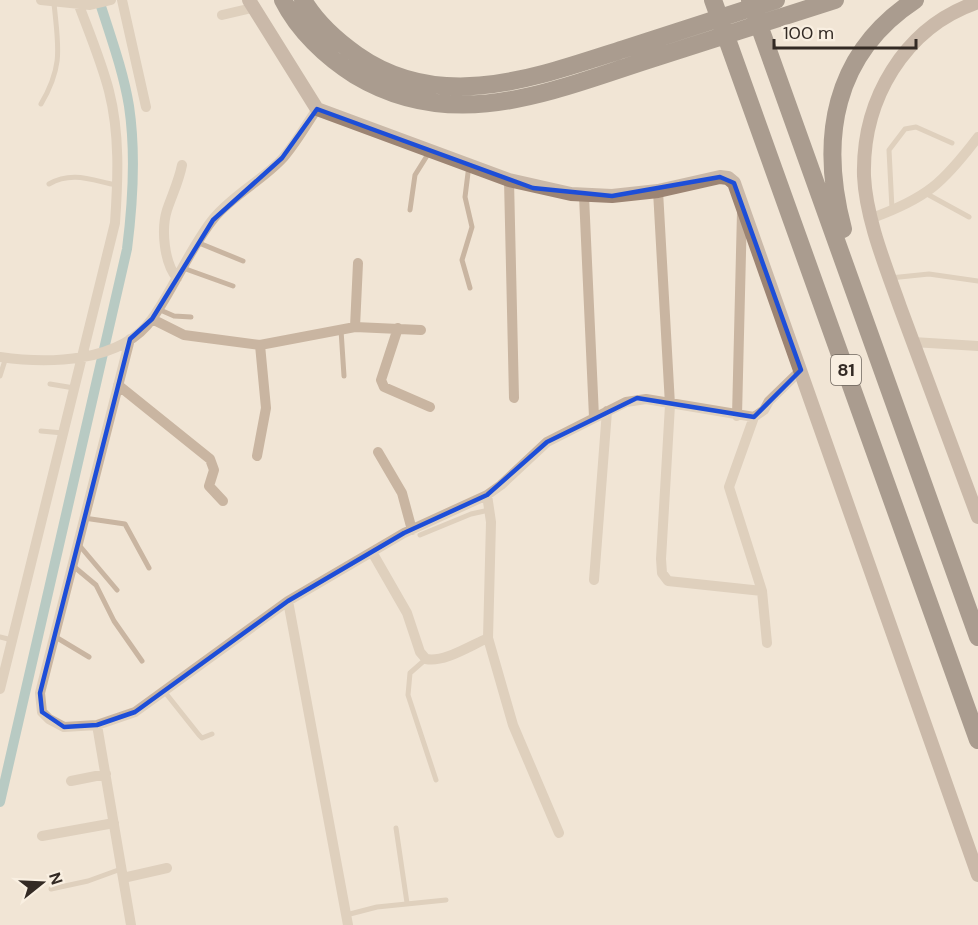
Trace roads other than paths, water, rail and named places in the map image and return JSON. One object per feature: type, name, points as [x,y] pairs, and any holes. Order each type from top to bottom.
[{"type":"highway","points":[[283,0],[315,43],[331,58],[364,81],[410,99],[539,94],[835,0]]},
{"type":"highway","points":[[303,0],[326,29],[370,64],[417,83],[467,97],[499,84],[549,72],[776,0]]},
{"type":"highway","name":"81","points":[[713,0],[978,740]]},
{"type":"highway","name":"81","points":[[750,0],[978,637]]},
{"type":"highway","points":[[876,350],[836,200],[831,140],[838,102],[852,68],[879,29],[915,0]]},
{"type":"main road","points":[[978,2],[931,27],[914,40],[901,55],[870,115],[864,178],[872,218],[890,278],[978,517]]},
{"type":"main road","points":[[250,4],[317,109],[533,188],[584,196],[612,196],[658,191],[720,177],[728,178],[734,183],[978,875]]},
{"type":"street","points":[[41,0],[54,3],[111,0]]},
{"type":"street","points":[[122,0],[146,107]]},
{"type":"street","points":[[0,689],[74,388],[87,355],[115,223],[117,140],[110,91],[82,3]]},
{"type":"street","points":[[222,15],[250,4]]},
{"type":"street","points":[[3,357],[58,361],[87,355],[125,342],[155,314],[213,220],[230,200],[282,158],[317,109]]},
{"type":"street","points":[[872,218],[927,194],[958,163],[978,137]]},
{"type":"street","points":[[177,278],[168,262],[166,223],[167,210],[182,165]]},
{"type":"street","points":[[509,180],[514,398]]},
{"type":"street","points":[[658,191],[670,405],[662,573],[668,581],[679,583],[762,591]]},
{"type":"street","points":[[584,196],[594,417]]},
{"type":"street","points":[[737,416],[743,204]]},
{"type":"street","points":[[355,327],[358,263]]},
{"type":"street","points":[[155,314],[184,335],[223,342],[260,345],[340,328],[421,330]]},
{"type":"street","points":[[398,328],[381,380],[384,387],[430,407]]},
{"type":"street","points":[[125,342],[118,386],[40,693],[42,712],[49,719],[64,727],[98,724],[135,712],[288,601],[372,552],[487,495],[547,442],[607,411],[637,398],[754,417]]},
{"type":"street","points":[[913,342],[978,346]]},
{"type":"street","points":[[257,456],[266,408],[260,345]]},
{"type":"street","points":[[767,642],[762,591],[729,487],[754,417],[764,410],[769,401],[801,370]]},
{"type":"street","points":[[118,386],[210,459],[214,470],[209,486],[223,501]]},
{"type":"street","points":[[594,580],[607,411]]},
{"type":"street","points":[[378,452],[402,493],[416,532]]},
{"type":"street","points":[[487,495],[490,510],[488,638],[513,725],[559,833]]},
{"type":"street","points":[[372,552],[406,613],[420,652],[426,659],[441,657],[488,638]]},
{"type":"street","points":[[288,601],[347,920]]},
{"type":"street","points":[[98,724],[131,925]]},
{"type":"street","points":[[71,781],[106,774]]},
{"type":"street","points":[[42,836],[114,823]]},
{"type":"street","points":[[122,874],[167,868]]},
{"type":"lane","points":[[41,104],[52,84],[59,63],[54,3]]},
{"type":"lane","points":[[892,211],[889,150],[905,129],[916,127],[952,143]]},
{"type":"lane","points":[[410,210],[415,175],[431,150]]},
{"type":"lane","points":[[469,163],[465,197],[472,227],[462,260],[471,288]]},
{"type":"lane","points":[[49,184],[62,176],[76,176],[117,186]]},
{"type":"lane","points":[[927,194],[969,217]]},
{"type":"lane","points":[[199,243],[243,261]]},
{"type":"lane","points":[[183,268],[233,286]]},
{"type":"lane","points":[[890,278],[929,274],[978,281]]},
{"type":"lane","points":[[155,314],[191,317]]},
{"type":"lane","points":[[340,328],[344,376]]},
{"type":"lane","points":[[0,376],[3,357]]},
{"type":"lane","points":[[50,384],[74,388]]},
{"type":"lane","points":[[41,431],[63,433]]},
{"type":"lane","points":[[416,532],[490,510]]},
{"type":"lane","points":[[84,518],[125,524],[149,568]]},
{"type":"lane","points":[[78,543],[117,591]]},
{"type":"lane","points":[[72,565],[96,585],[114,621],[142,661]]},
{"type":"lane","points":[[54,636],[89,657]]},
{"type":"lane","points":[[0,637],[12,640]]},
{"type":"lane","points":[[426,659],[410,673],[408,695],[436,780]]},
{"type":"lane","points":[[164,691],[202,738],[212,734]]},
{"type":"lane","points":[[396,828],[407,903]]},
{"type":"lane","points":[[51,889],[122,874]]},
{"type":"lane","points":[[347,920],[407,903],[447,900]]},
{"type":"waterway","points":[[0,802],[127,249],[133,178],[129,106],[116,53],[99,0]]}]
